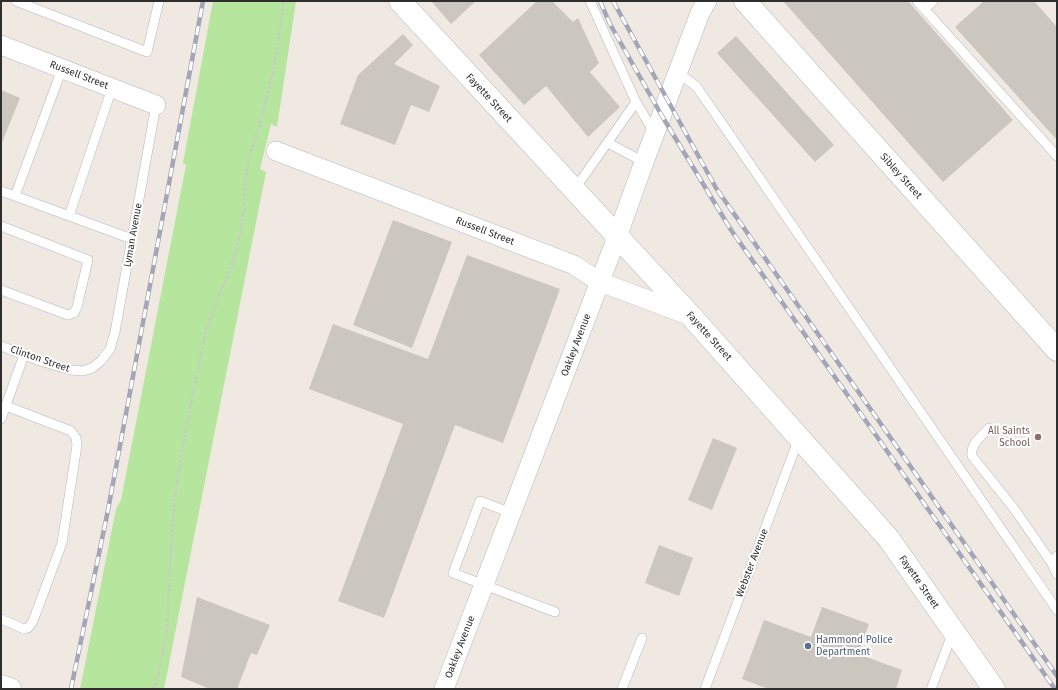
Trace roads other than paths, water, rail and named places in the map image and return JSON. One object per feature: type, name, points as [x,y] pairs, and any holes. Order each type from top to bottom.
[{"type":"street","name":"Fayette Street","points":[[400,1],[691,316],[889,539],[994,689]]},
{"type":"street","name":"Oakley Avenue","points":[[444,689],[600,282],[700,13],[707,1]]},
{"type":"street","name":"Sibley Street","points":[[745,1],[1057,350]]},
{"type":"street","name":"Russell Street","points":[[1,45],[156,105]]},
{"type":"street","name":"Russell Street","points":[[276,151],[574,265],[600,282],[691,316]]},
{"type":"street","points":[[1,686],[10,689]]},
{"type":"lane","points":[[16,1],[147,52],[159,1]]},
{"type":"lane","points":[[590,1],[636,102],[655,134]]},
{"type":"lane","points":[[917,1],[1057,156]]},
{"type":"lane","points":[[924,9],[933,1]]},
{"type":"lane","points":[[15,196],[62,69]]},
{"type":"lane","points":[[678,73],[696,86],[1057,610]]},
{"type":"lane","points":[[69,216],[112,88]]},
{"type":"lane","points":[[574,190],[636,102]]},
{"type":"lane","name":"Lyman Avenue","points":[[101,361],[110,349],[115,332],[156,105]]},
{"type":"lane","points":[[608,143],[644,162]]},
{"type":"lane","points":[[1,190],[132,239]]},
{"type":"lane","points":[[1,226],[88,260],[77,307],[74,313],[68,315],[1,290]]},
{"type":"lane","name":"Clinton Street","points":[[1,346],[71,370],[83,371],[92,368],[101,361]]},
{"type":"lane","points":[[1,419],[24,354]]},
{"type":"lane","points":[[1,619],[24,629],[28,628],[33,621],[62,543],[77,445],[76,438],[71,431],[6,406]]},
{"type":"lane","points":[[990,428],[973,445],[971,450],[972,456],[1054,559],[1057,574]]},
{"type":"lane","name":"Webster Avenue","points":[[704,689],[799,437]]},
{"type":"lane","points":[[511,513],[480,502],[453,573],[555,612]]},
{"type":"lane","points":[[931,689],[953,631]]},
{"type":"lane","points":[[622,689],[642,638]]},
{"type":"railway","points":[[71,689],[108,510],[203,1]]},
{"type":"railway","points":[[600,1],[610,24],[662,116],[731,230],[1055,689]]},
{"type":"railway","points":[[613,1],[716,188],[1057,676]]},
{"type":"place","name":"All Saints School","points":[[1038,437]]},
{"type":"place","name":"Hammond Police Department","points":[[808,646]]}]
